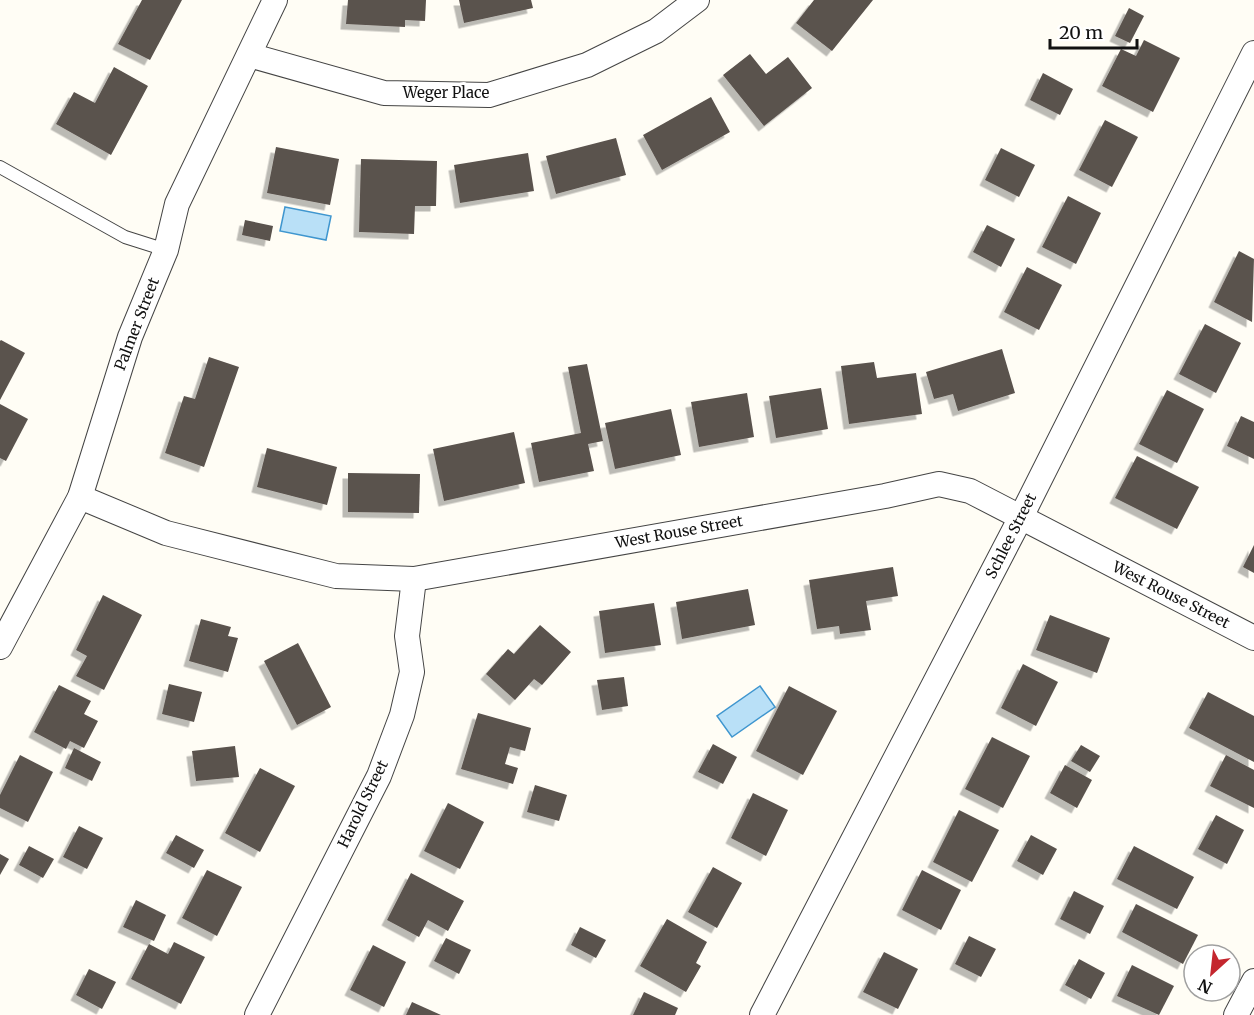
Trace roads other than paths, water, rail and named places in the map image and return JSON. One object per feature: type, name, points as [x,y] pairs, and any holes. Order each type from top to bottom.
[{"type":"street","name":"Palmer Street","points":[[0,648],[80,497],[130,337],[166,250],[177,204],[275,0]]},
{"type":"street","name":"Weger Place","points":[[249,55],[384,93],[489,95],[588,65],[656,31],[697,0]]},
{"type":"street","name":"Schlee Street","points":[[762,1015],[1021,517],[1254,53]]},
{"type":"street","name":"West Rouse Street","points":[[80,497],[166,533],[336,576],[414,579],[885,496],[939,484],[970,491],[1254,638]]},
{"type":"street","name":"Harold Street","points":[[257,1015],[379,776],[402,715],[412,672],[407,636],[414,579]]},
{"type":"street","points":[[1236,1015],[1254,981]]},
{"type":"lane","points":[[0,167],[125,237],[166,250]]},
{"type":"water","points":[[285,207],[331,216],[326,240],[280,231]]},
{"type":"water","points":[[760,686],[775,707],[732,737],[717,716]]}]
